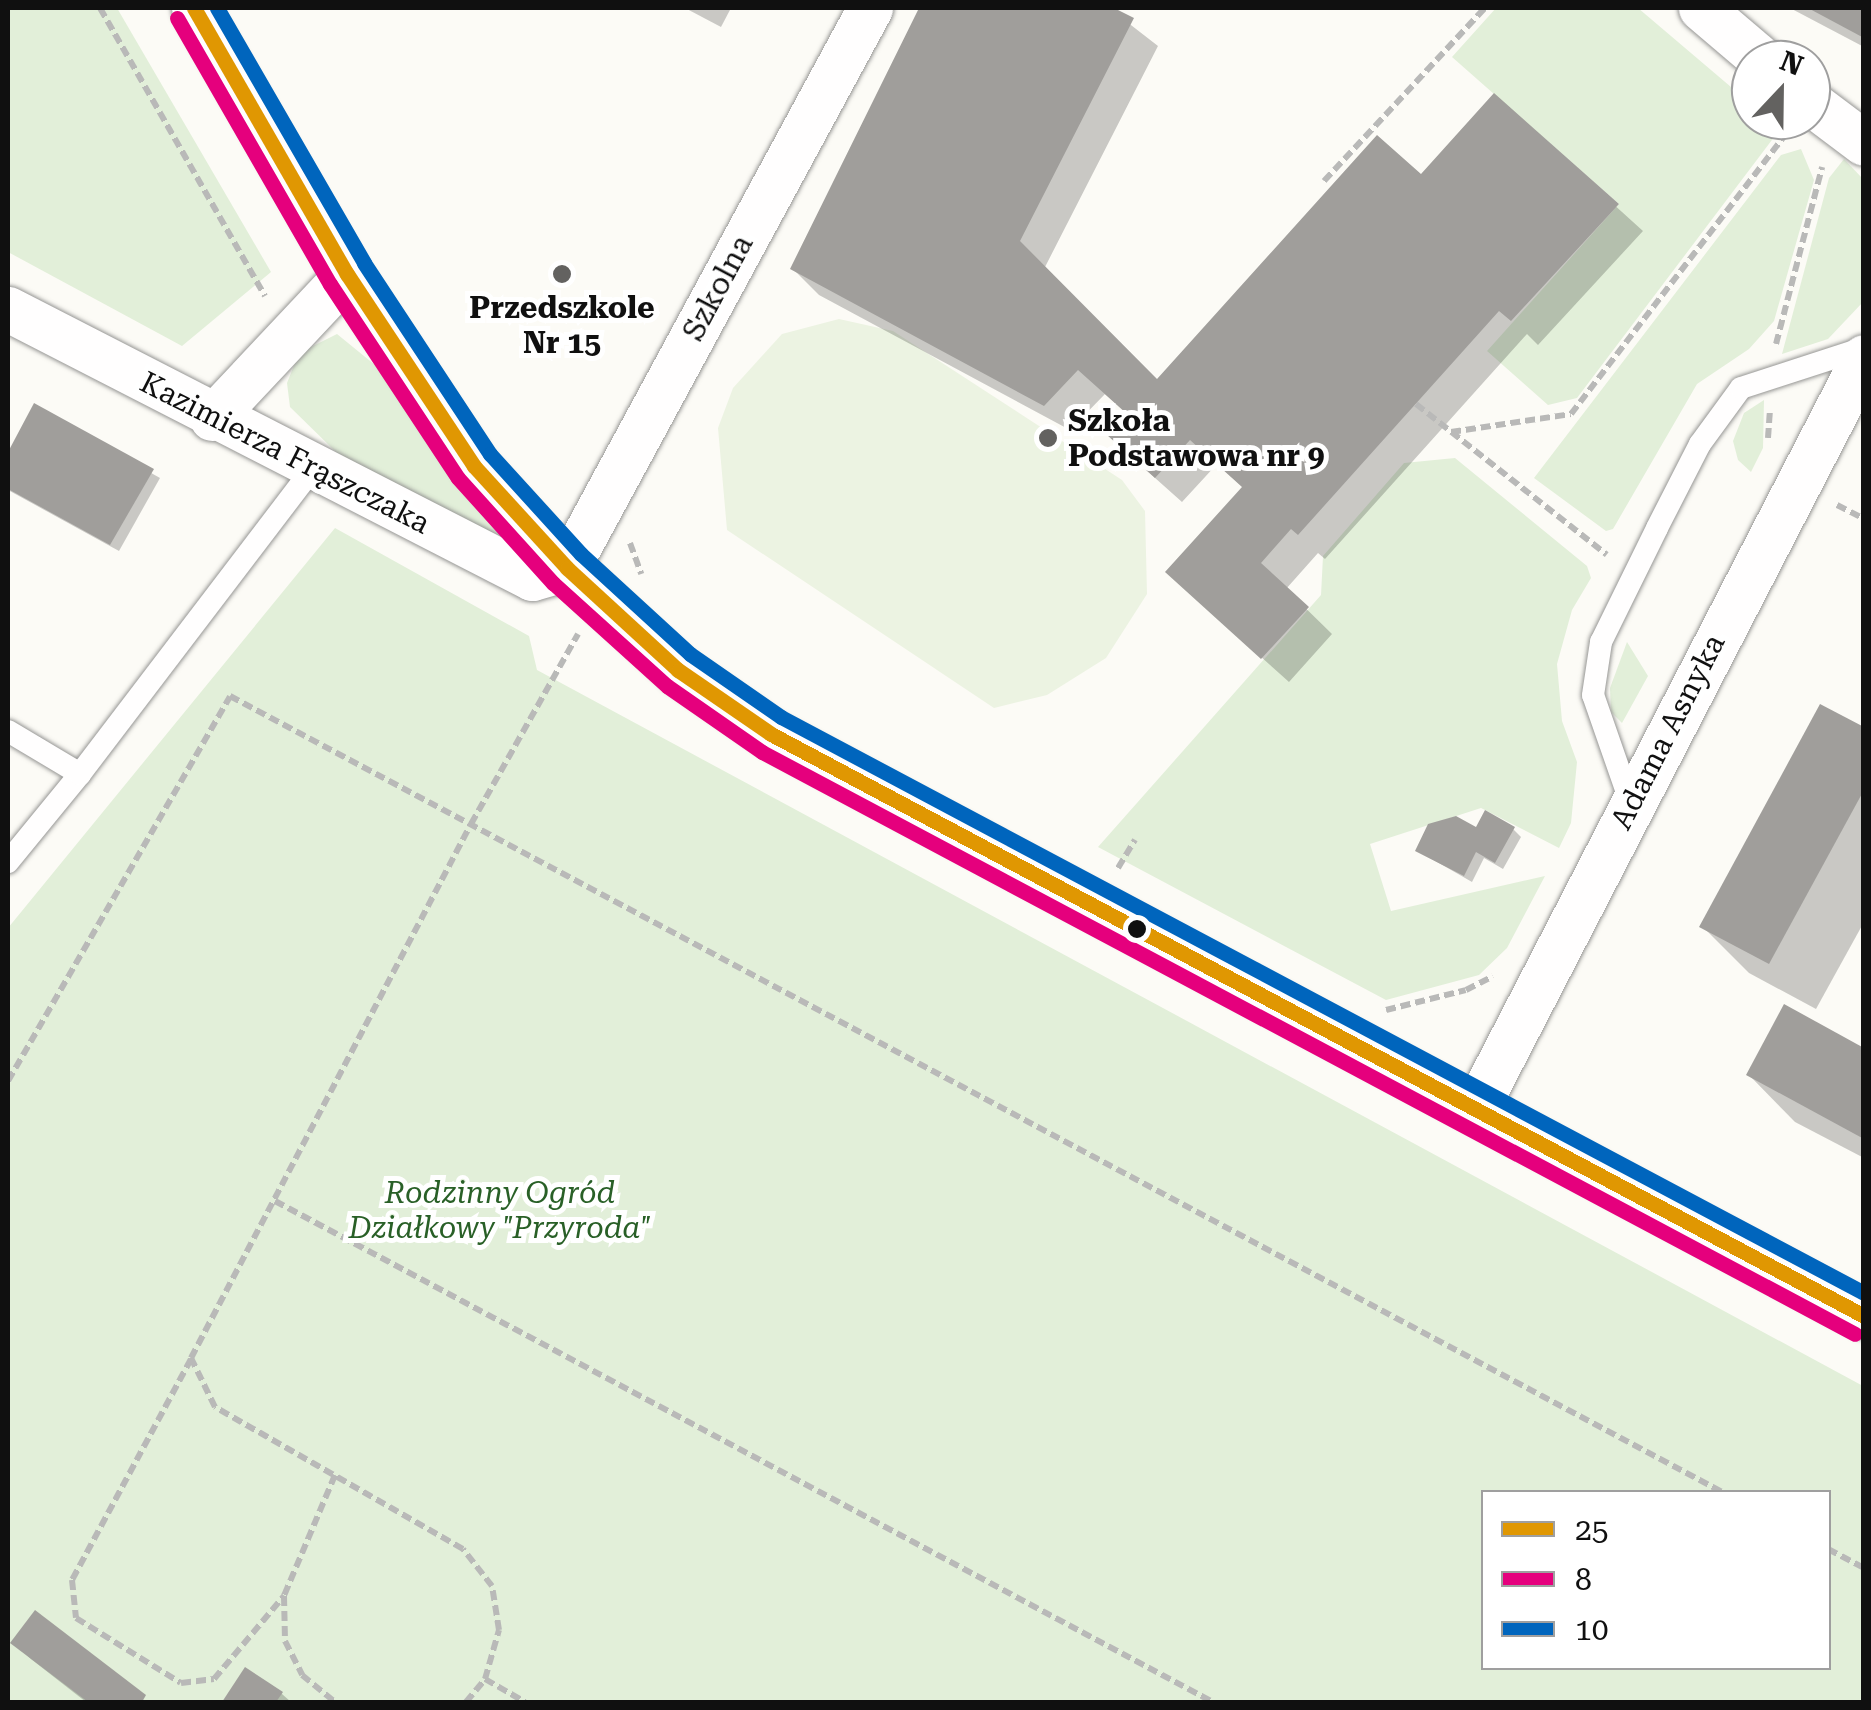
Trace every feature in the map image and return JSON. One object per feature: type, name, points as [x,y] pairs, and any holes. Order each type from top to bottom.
[{"type":"street","points":[[194,8],[348,274],[474,466],[566,568],[678,670],[771,734],[1864,1316]]},
{"type":"street","name":"Szkolna","points":[[566,568],[870,8]]},
{"type":"street","points":[[1701,8],[1739,40]]},
{"type":"street","points":[[1831,128],[1864,143]]},
{"type":"street","points":[[212,418],[348,274]]},
{"type":"street","name":"Kazimierza Frąszczaka","points":[[8,309],[212,418],[532,578],[566,568]]},
{"type":"street","name":"Adama Asnyka","points":[[1476,1108],[1864,358]]},
{"type":"lane","points":[[1630,804],[1593,696],[1601,642],[1656,528],[1700,444],[1742,388],[1864,348]]},
{"type":"lane","points":[[8,862],[80,774],[312,469]]},
{"type":"lane","points":[[8,731],[80,774]]},
{"type":"path","points":[[100,8],[257,284]]},
{"type":"path","points":[[1324,181],[1485,8]]},
{"type":"path","points":[[1451,432],[1571,414],[1782,140]]},
{"type":"path","points":[[1416,404],[1607,555],[1610,564]]},
{"type":"path","points":[[1826,499],[1864,519]]},
{"type":"path","points":[[628,539],[643,579]]},
{"type":"path","points":[[335,1475],[284,1596],[214,1680],[181,1683],[76,1618],[72,1580],[551,678]]},
{"type":"path","points":[[8,1081],[230,696],[1718,1490]]},
{"type":"path","points":[[1118,869],[1134,840]]},
{"type":"path","points":[[1102,861],[1134,878]]},
{"type":"path","points":[[1373,1002],[1388,1010],[1466,990],[1503,967]]},
{"type":"path","points":[[275,1201],[1213,1702]]},
{"type":"path","points":[[191,1358],[216,1407],[463,1549],[492,1586],[499,1630],[485,1679],[466,1702]]},
{"type":"path","points":[[1831,1552],[1864,1568]]},
{"type":"path","points":[[284,1596],[286,1641],[302,1675],[335,1702]]},
{"type":"path","points":[[485,1679],[525,1702]]},
{"type":"green space","points":[[8,8],[117,8],[271,272],[182,346],[8,252]]},
{"type":"green space","points":[[1496,8],[1638,8],[1731,87],[1731,140],[1772,140],[1577,398],[1548,405],[1487,351],[1619,204],[1452,57]]},
{"type":"green space","points":[[1801,149],[1814,180],[1774,321],[1749,349],[1697,384],[1613,529],[1606,531],[1534,478],[1781,155]]},
{"type":"green space","points":[[1844,159],[1863,179],[1863,302],[1828,339],[1782,354],[1829,178]]},
{"type":"green space","points":[[839,319],[893,331],[1122,480],[1145,511],[1147,594],[1106,658],[1047,695],[994,708],[727,530],[718,428],[733,388],[782,334]]},
{"type":"green space","points":[[337,334],[375,365],[438,455],[518,543],[514,551],[337,453],[290,407],[287,383],[299,353]]},
{"type":"green space","points":[[1764,400],[1763,448],[1751,472],[1738,460],[1733,441],[1744,413]]},
{"type":"green space","points":[[1455,458],[1587,566],[1591,578],[1572,610],[1557,664],[1562,721],[1577,762],[1571,823],[1559,848],[1481,808],[1370,844],[1391,911],[1545,876],[1507,948],[1479,975],[1386,1000],[1098,847],[1321,595],[1323,556],[1404,463]]},
{"type":"green space","name":"Rodzinny Ogród Działkowy \"Przyroda\"","points":[[335,528],[529,636],[537,670],[1863,1386],[1863,1702],[8,1702],[8,928]]},
{"type":"green space","points":[[1627,642],[1648,676],[1622,723],[1611,712],[1610,688]]},
{"type":"building","points":[[919,8],[1114,8],[1134,18],[1020,241],[1157,379],[1377,135],[1421,174],[1494,93],[1619,204],[1511,321],[1499,311],[1298,535],[1291,529],[1261,563],[1309,607],[1261,659],[1165,572],[1242,487],[1190,440],[1155,478],[1107,435],[1126,413],[1078,370],[1044,406],[790,269]]},
{"type":"building","points":[[1808,8],[1864,8],[1864,38]]},
{"type":"building","points":[[34,403],[154,469],[110,545],[8,489],[8,452]]},
{"type":"building","points":[[1820,704],[1864,727],[1864,790],[1769,964],[1699,927]]},
{"type":"building","points":[[1485,810],[1515,827],[1495,863],[1476,852],[1464,876],[1415,851],[1428,824],[1456,816],[1476,827]]},
{"type":"building","points":[[1784,1004],[1864,1048],[1864,1139],[1746,1075]]},
{"type":"building","points":[[35,1610],[146,1695],[142,1702],[88,1702],[10,1643]]},
{"type":"building","points":[[245,1667],[283,1692],[276,1702],[222,1702]]},
{"type":"transit line","name":"25","points":[[194,8],[347,274],[474,466],[567,568],[678,670],[771,734],[1864,1316]]},
{"type":"transit line","name":"10","points":[[217,8],[364,263],[490,454],[581,554],[690,654],[781,717],[1864,1293]]},
{"type":"transit line","name":"8","points":[[177,18],[330,284],[458,478],[553,583],[667,686],[762,752],[1855,1334]]},
{"type":"place","name":"Przedszkole Nr 15","points":[[562,274]]},
{"type":"place","name":"Szkoła Podstawowa nr 9","points":[[1048,438]]}]
